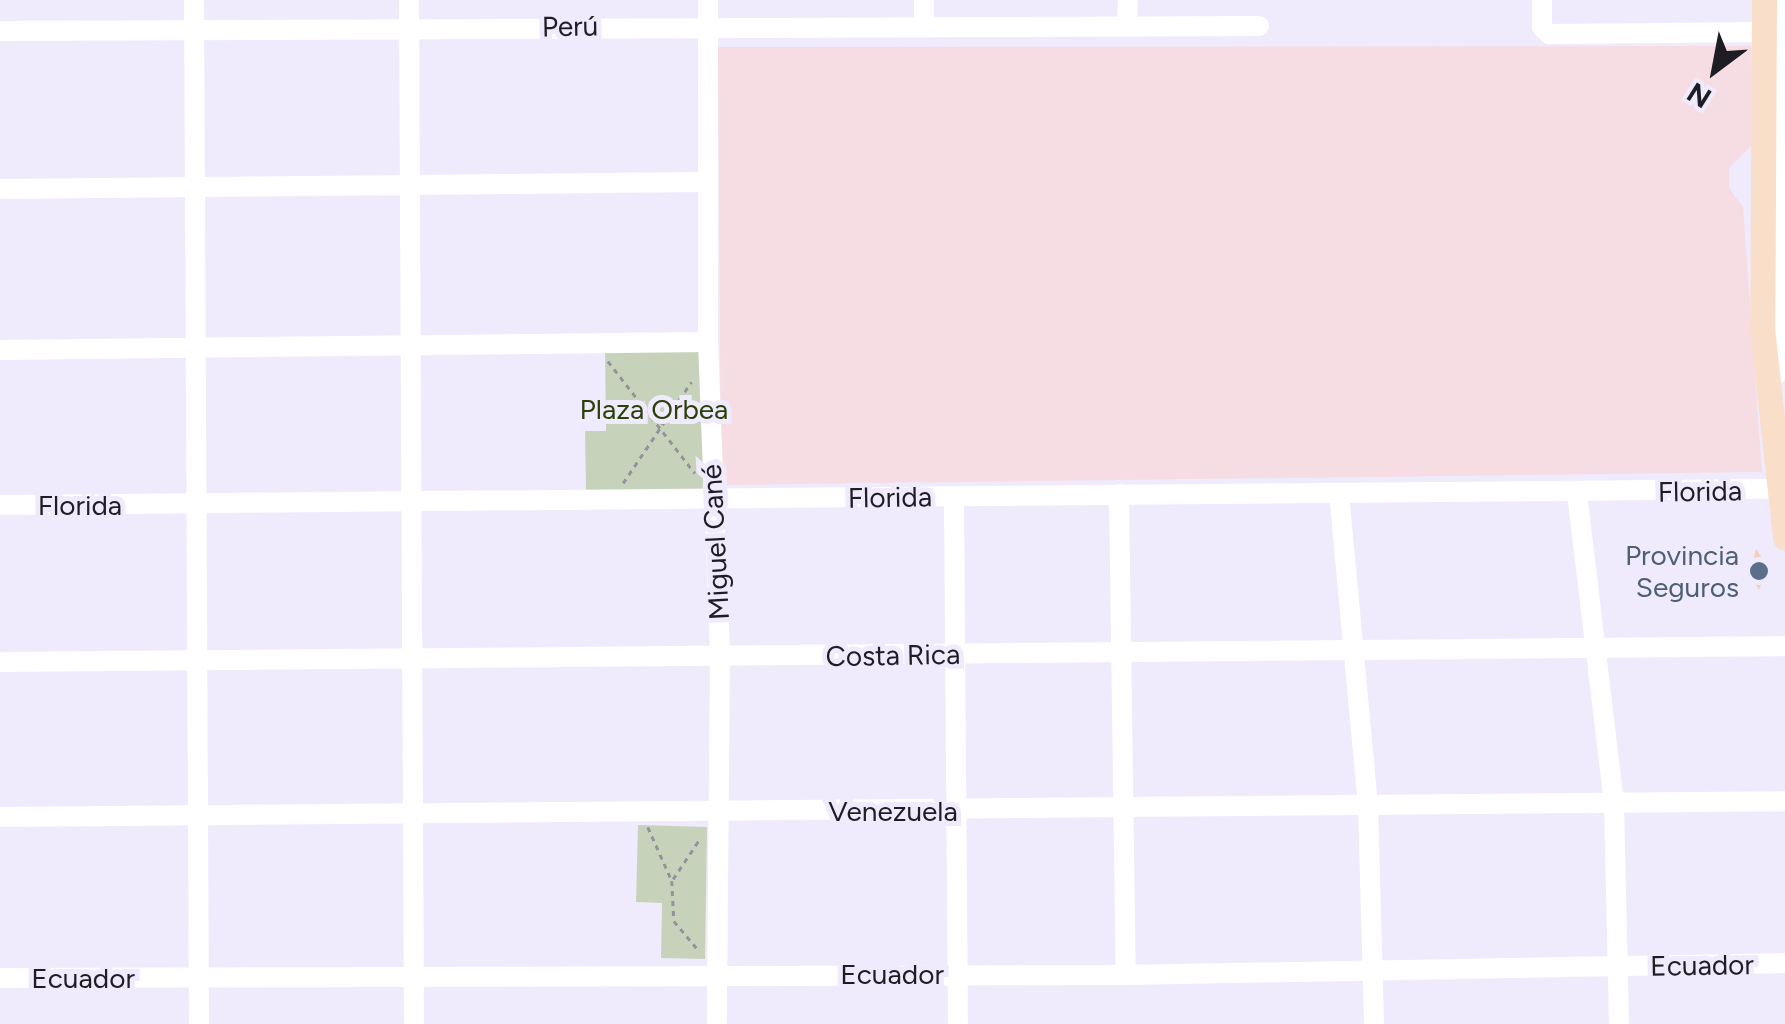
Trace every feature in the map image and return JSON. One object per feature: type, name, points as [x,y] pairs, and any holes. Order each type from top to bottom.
[{"type":"main road","points":[[1764,0],[1780,489],[1785,538]]},
{"type":"street","points":[[194,0],[199,1024]]},
{"type":"street","points":[[409,0],[414,1024]]},
{"type":"street","name":"Miguel Cané","points":[[708,0],[708,349],[720,657],[716,1024]]},
{"type":"street","points":[[924,0],[924,24]]},
{"type":"street","points":[[1127,25],[1128,0]]},
{"type":"street","points":[[1542,0],[1542,27],[1548,34],[1764,32]]},
{"type":"street","points":[[1778,0],[1775,308],[1785,440]]},
{"type":"street","name":"Perú","points":[[0,32],[707,24],[1259,26]]},
{"type":"street","points":[[0,189],[707,182]]},
{"type":"street","points":[[0,350],[412,344],[594,344],[708,349]]},
{"type":"street","name":"Florida","points":[[0,505],[1780,489]]},
{"type":"street","points":[[1339,493],[1368,807],[1374,1024]]},
{"type":"street","points":[[1577,493],[1614,804],[1618,1024]]},
{"type":"street","points":[[1119,494],[1127,810],[1126,975]]},
{"type":"street","points":[[954,496],[958,1024]]},
{"type":"street","name":"Costa Rica","points":[[0,662],[1785,646]]},
{"type":"street","name":"Venezuela","points":[[0,817],[1127,810],[1785,801]]},
{"type":"street","name":"Ecuador","points":[[0,978],[414,973],[1126,975],[1785,963]]},
{"type":"path","points":[[594,344],[715,500]]},
{"type":"path","points":[[612,499],[708,349]]},
{"type":"path","points":[[647,811],[649,839],[672,881],[674,921],[717,973]]},
{"type":"path","points":[[672,881],[718,812]]},
{"type":"shaded area","points":[[1751,46],[1754,143],[1729,168],[1729,188],[1743,207],[1762,472],[721,485],[718,47]]},
{"type":"green space","name":"Plaza Orbea","points":[[605,345],[701,347],[704,490],[586,491],[585,431],[606,431]]},
{"type":"green space","points":[[638,825],[707,827],[705,959],[661,958],[662,903],[636,902]]},
{"type":"building","name":"Provincia Seguros","points":[[1756,549],[1768,567],[1759,590],[1750,574]]},
{"type":"place","name":"Provincia Seguros","points":[[1759,571]]}]
